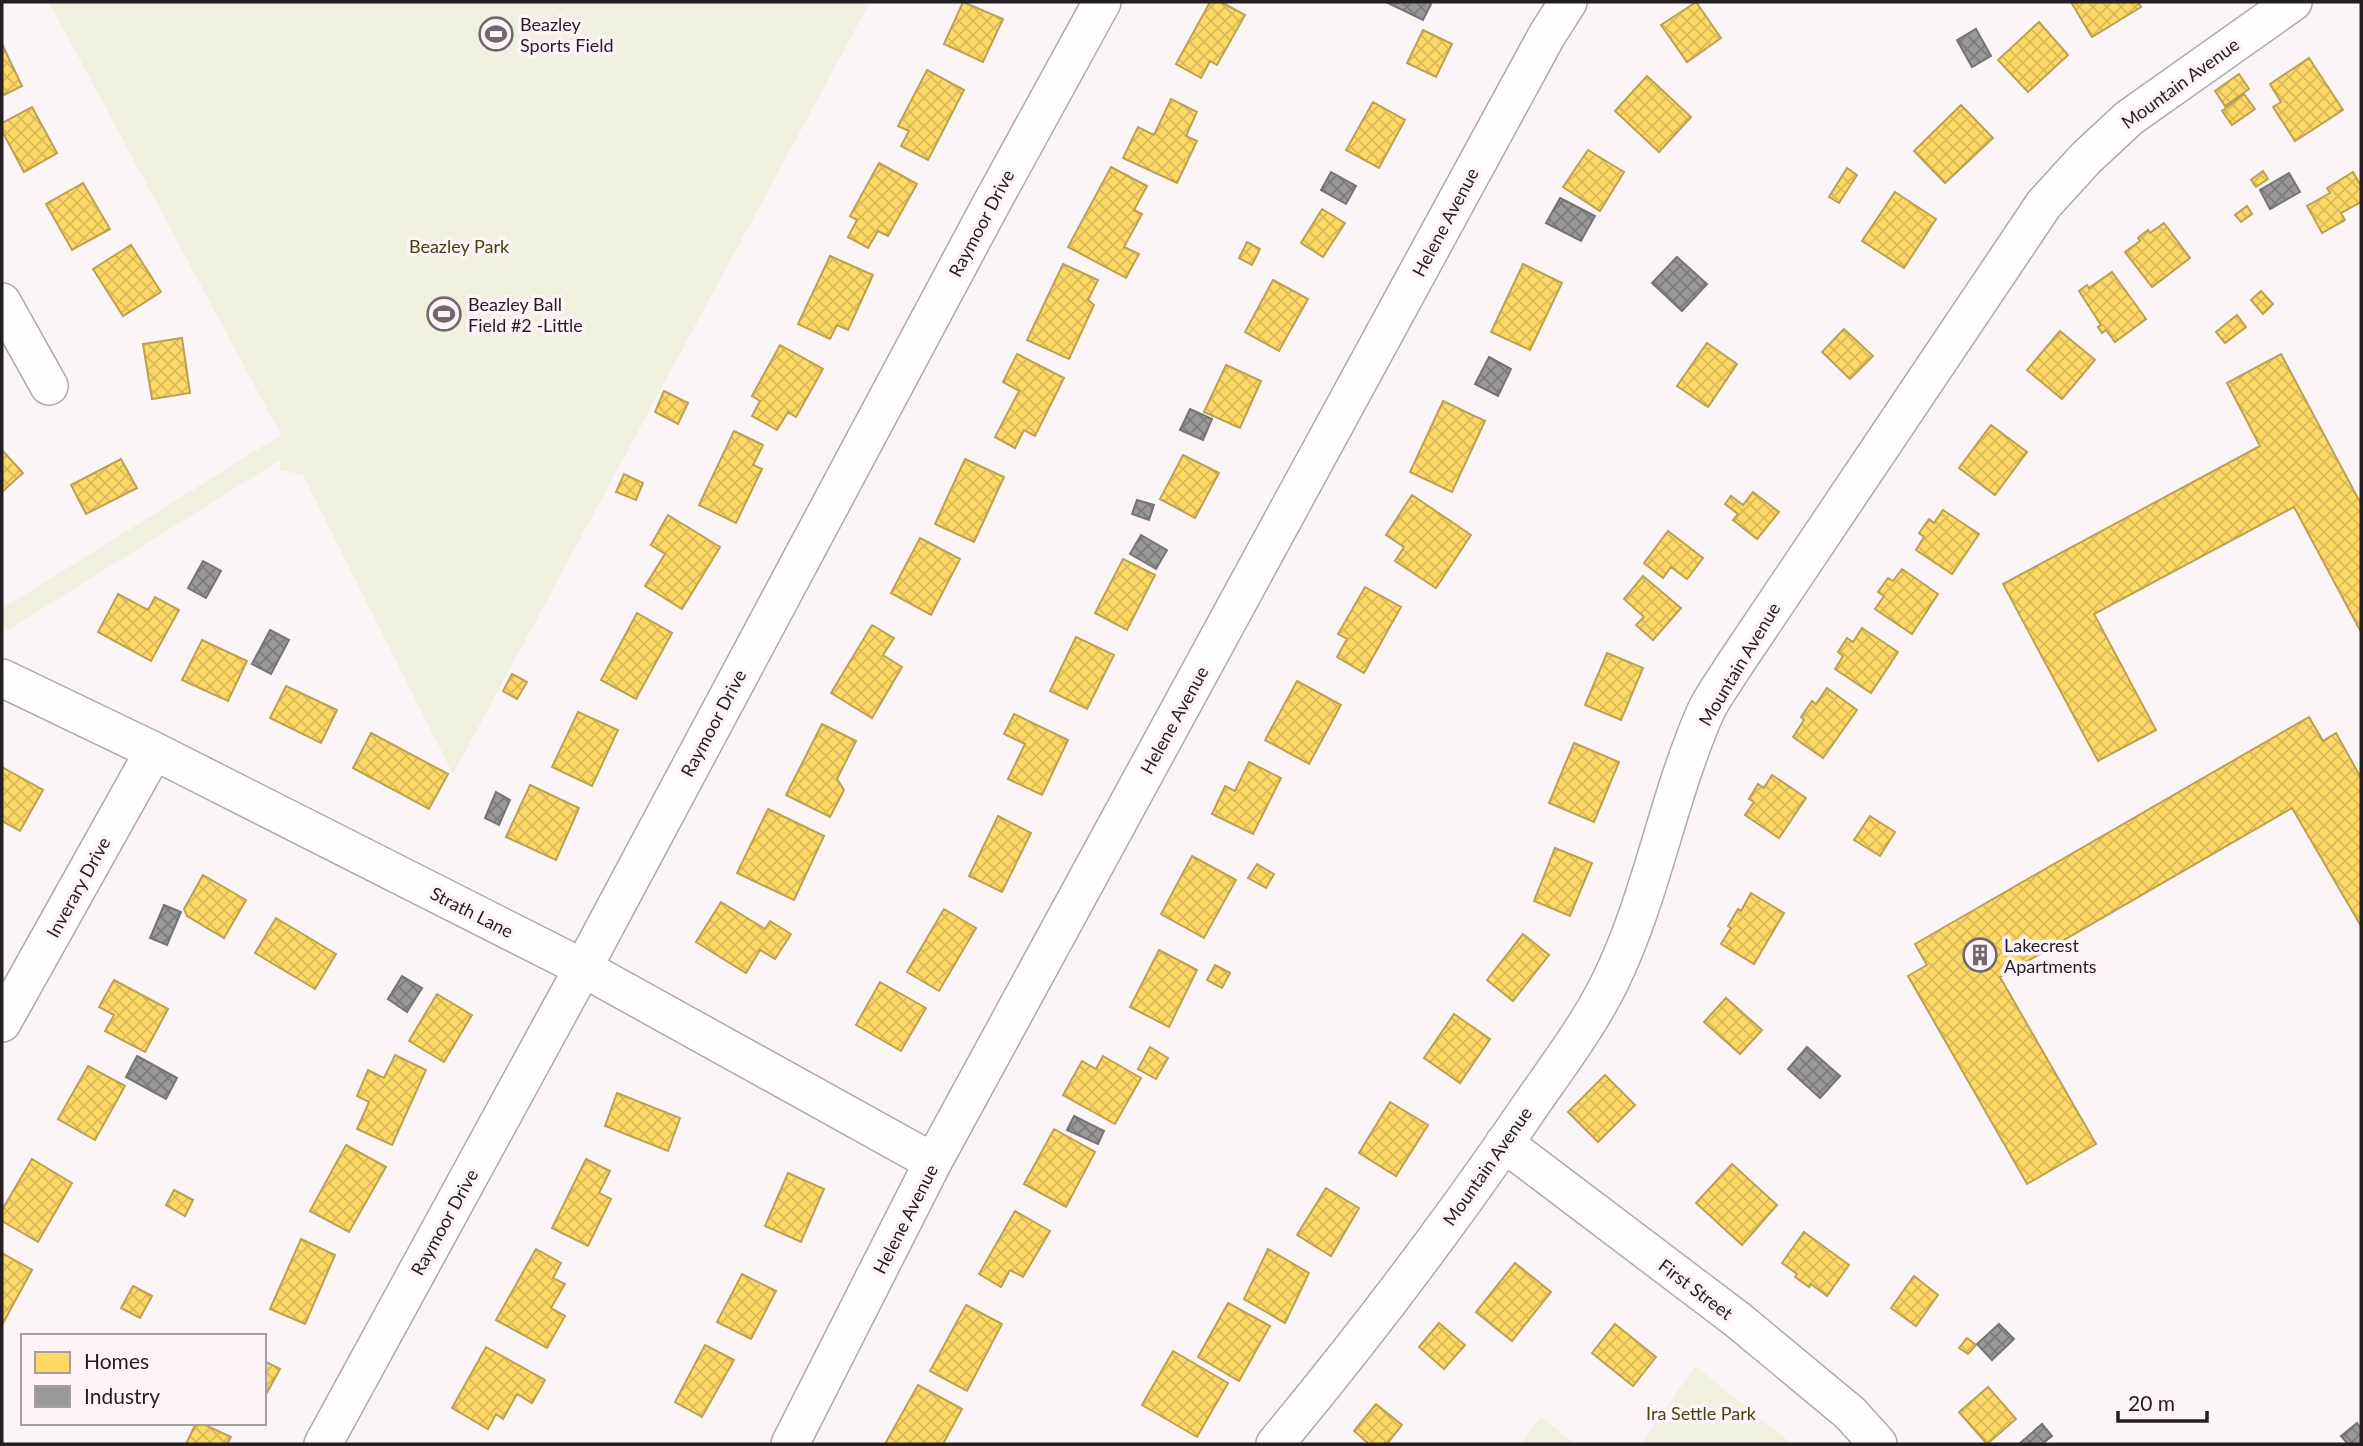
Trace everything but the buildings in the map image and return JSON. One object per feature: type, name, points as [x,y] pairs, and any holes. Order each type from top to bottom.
[{"type":"street","name":"Raymoor Drive","points":[[323,1444],[583,968],[982,220],[1102,2]]},
{"type":"street","name":"Helene Avenue","points":[[790,1444],[824,1382],[933,1162],[1534,57],[1568,2]]},
{"type":"street","name":"Mountain Avenue","points":[[1275,1444],[1375,1321],[1504,1143],[1583,1028],[1610,983],[1637,919],[1706,710],[1732,667],[2044,204],[2086,158],[2129,117],[2293,2]]},
{"type":"street","points":[[2,302],[49,386]]},
{"type":"street","name":"Strath Lane","points":[[2,678],[154,751],[583,968],[933,1162]]},
{"type":"street","name":"Inverary Drive","points":[[2,1023],[154,751]]},
{"type":"street","name":"First Street","points":[[1504,1143],[1738,1320],[1850,1413],[1878,1444]]},
{"type":"green space","name":"Beazley Park","points":[[49,2],[870,2],[453,774],[303,475],[280,470],[280,460],[8,630],[2,627],[2,609],[281,435]]},
{"type":"green space","name":"Ira Settle Park","points":[[1695,1366],[1792,1444],[1641,1444]]},
{"type":"green space","points":[[1541,1417],[1575,1444],[1520,1444]]},
{"type":"place","name":"Beazley Sports Field","points":[[496,34]]},
{"type":"place","name":"Beazley Ball Field #2 -Little","points":[[444,314]]},
{"type":"place","name":"Lakecrest Apartments","points":[[1980,955]]}]
